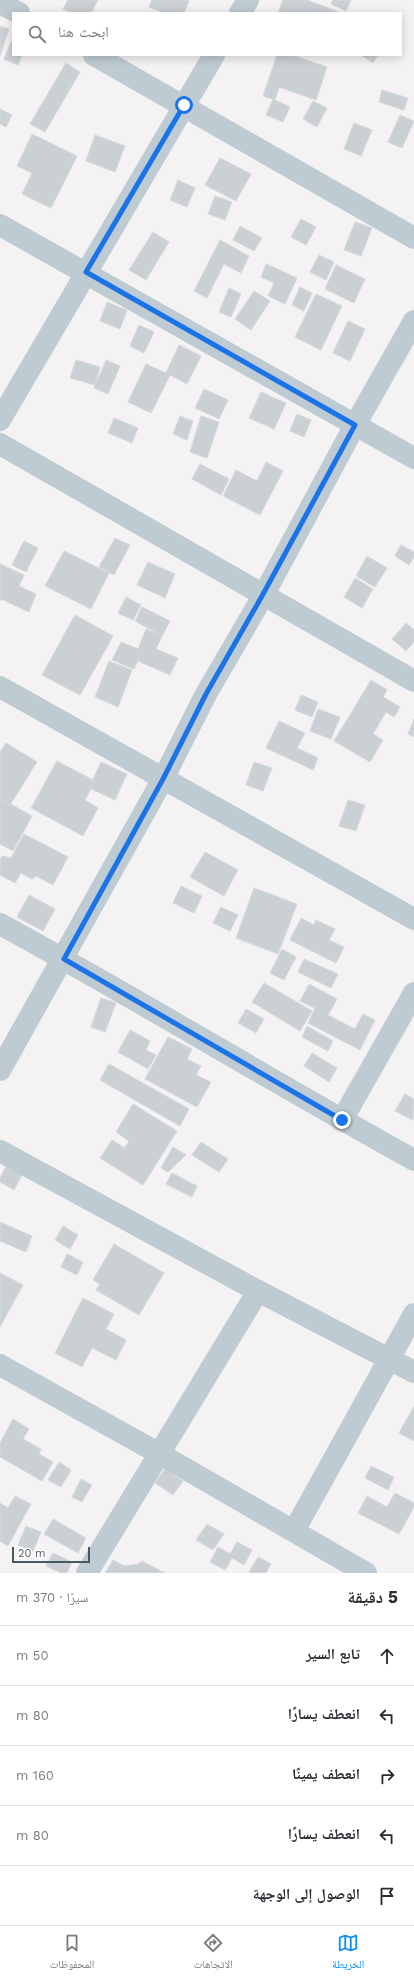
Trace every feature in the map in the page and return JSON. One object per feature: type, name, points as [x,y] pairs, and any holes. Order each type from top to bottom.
[{"type":"street","points":[[241,12],[248,0]]},
{"type":"street","points":[[0,2],[17,12]]},
{"type":"street","points":[[96,56],[184,105],[414,238]]},
{"type":"street","points":[[0,420],[213,56]]},
{"type":"street","points":[[0,225],[86,272],[414,458]]},
{"type":"street","points":[[0,1070],[64,959],[163,779],[206,694],[414,321]]},
{"type":"street","points":[[0,444],[262,596],[414,681]]},
{"type":"street","points":[[0,687],[414,919]]},
{"type":"street","points":[[0,924],[64,959],[414,1160]]},
{"type":"street","points":[[342,1120],[414,993]]},
{"type":"street","points":[[0,1151],[258,1291],[390,1358],[414,1372]]},
{"type":"street","points":[[87,1573],[258,1291]]},
{"type":"street","points":[[294,1531],[414,1314]]},
{"type":"street","points":[[0,1365],[160,1454],[366,1573]]},
{"type":"building","points":[[68,0],[98,0],[92,12],[69,12],[63,9]]},
{"type":"building","points":[[152,0],[189,1],[184,12],[162,12],[149,7]]},
{"type":"building","points":[[283,0],[307,0],[339,12],[278,12]]},
{"type":"building","points":[[333,0],[351,0],[346,11],[331,4]]},
{"type":"building","points":[[0,26],[9,29],[0,56]]},
{"type":"building","points":[[11,42],[12,56],[22,56],[18,65],[4,59]]},
{"type":"building","points":[[277,56],[295,56],[327,67],[316,100],[279,87],[275,100],[263,96]]},
{"type":"building","points":[[362,56],[377,56],[373,63]]},
{"type":"building","points":[[66,63],[80,72],[45,132],[30,124]]},
{"type":"building","points":[[382,90],[408,98],[404,110],[379,102]]},
{"type":"building","points":[[273,99],[290,107],[283,122],[266,115]]},
{"type":"building","points":[[313,101],[327,108],[317,127],[303,119]]},
{"type":"building","points":[[0,109],[12,115],[6,127],[0,124]]},
{"type":"building","points":[[400,115],[414,121],[402,148],[388,142]]},
{"type":"building","points":[[354,123],[372,130],[361,156],[344,149]]},
{"type":"building","points":[[32,134],[77,156],[51,208],[22,194],[32,173],[17,166]]},
{"type":"building","points":[[95,135],[125,146],[115,172],[86,161]]},
{"type":"building","points":[[220,158],[251,174],[236,201],[205,185]]},
{"type":"building","points":[[178,180],[195,188],[187,207],[170,200]]},
{"type":"building","points":[[215,196],[232,202],[225,220],[208,214]]},
{"type":"building","points":[[301,219],[316,227],[306,245],[291,237]]},
{"type":"building","points":[[355,222],[372,228],[361,256],[344,250]]},
{"type":"building","points":[[240,226],[262,238],[254,251],[233,240]]},
{"type":"building","points":[[153,232],[169,242],[146,280],[129,270]]},
{"type":"building","points":[[220,240],[249,256],[241,273],[224,264],[207,298],[194,291]]},
{"type":"building","points":[[319,255],[334,262],[326,280],[310,272]]},
{"type":"building","points":[[266,264],[297,278],[285,304],[268,296],[274,283],[261,277]]},
{"type":"building","points":[[336,265],[365,279],[354,303],[325,289]]},
{"type":"building","points":[[300,287],[312,293],[304,311],[292,305]]},
{"type":"building","points":[[229,288],[241,294],[231,317],[219,312]]},
{"type":"building","points":[[254,291],[270,301],[251,330],[235,319]]},
{"type":"building","points":[[316,294],[342,306],[321,350],[295,337]]},
{"type":"building","points":[[107,302],[127,310],[120,329],[100,321]]},
{"type":"building","points":[[348,321],[365,329],[350,361],[333,353]]},
{"type":"building","points":[[139,325],[154,332],[144,353],[130,346]]},
{"type":"building","points":[[179,345],[201,356],[187,384],[170,375],[151,413],[128,402],[146,364],[166,373]]},
{"type":"building","points":[[76,360],[100,367],[95,385],[70,378]]},
{"type":"building","points":[[106,360],[120,366],[108,394],[94,388]]},
{"type":"building","points":[[204,389],[228,400],[219,419],[195,408]]},
{"type":"building","points":[[261,392],[286,403],[274,429],[249,418]]},
{"type":"building","points":[[297,414],[311,420],[304,437],[290,431]]},
{"type":"building","points":[[180,416],[193,421],[187,440],[173,434]]},
{"type":"building","points":[[201,416],[219,422],[207,458],[190,452]]},
{"type":"building","points":[[114,418],[138,428],[132,443],[108,433]]},
{"type":"building","points":[[266,462],[283,471],[260,515],[223,496],[236,470],[257,481]]},
{"type":"building","points":[[200,464],[229,479],[221,495],[192,479]]},
{"type":"building","points":[[115,538],[130,545],[114,575],[99,567]]},
{"type":"building","points":[[24,541],[38,548],[26,572],[12,565]]},
{"type":"building","points":[[401,545],[414,552],[414,557],[409,565],[395,556]]},
{"type":"building","points":[[64,551],[109,573],[91,609],[45,586]]},
{"type":"building","points":[[367,556],[387,568],[375,587],[356,576]]},
{"type":"building","points":[[148,562],[175,574],[165,598],[137,585]]},
{"type":"building","points":[[0,564],[24,575],[19,586],[36,594],[29,612],[1,599],[0,601]]},
{"type":"building","points":[[355,578],[373,589],[362,608],[344,597]]},
{"type":"building","points":[[126,597],[141,605],[133,620],[118,613]]},
{"type":"building","points":[[142,607],[170,621],[162,636],[135,621]]},
{"type":"building","points":[[75,615],[113,636],[80,695],[42,675]]},
{"type":"building","points":[[406,623],[414,630],[414,642],[406,651],[392,639]]},
{"type":"building","points":[[146,629],[162,636],[156,649],[178,658],[170,675],[138,661],[134,669],[112,660],[121,642],[138,649]]},
{"type":"building","points":[[109,661],[132,670],[118,707],[95,697]]},
{"type":"building","points":[[371,680],[387,690],[383,697],[400,707],[394,717],[386,712],[373,734],[383,740],[370,762],[334,741]]},
{"type":"building","points":[[301,695],[318,702],[312,717],[295,710]]},
{"type":"building","points":[[318,709],[340,717],[331,739],[310,731]]},
{"type":"building","points":[[414,719],[414,737],[408,734]]},
{"type":"building","points":[[279,721],[305,733],[297,748],[318,758],[313,770],[266,748]]},
{"type":"building","points":[[6,743],[37,762],[10,805],[0,799],[0,752]]},
{"type":"building","points":[[57,761],[95,781],[85,800],[98,808],[83,836],[31,808]]},
{"type":"building","points":[[101,762],[127,774],[115,800],[89,788]]},
{"type":"building","points":[[254,762],[272,768],[263,791],[246,785]]},
{"type":"building","points":[[0,798],[32,816],[13,851],[0,844]]},
{"type":"building","points":[[348,800],[365,805],[356,831],[339,826]]},
{"type":"building","points":[[24,834],[68,857],[53,885],[36,876],[32,879],[21,873],[15,883],[0,875],[0,860],[2,856],[11,858]]},
{"type":"building","points":[[205,852],[238,870],[224,896],[190,877]]},
{"type":"building","points":[[181,886],[202,896],[194,913],[173,903]]},
{"type":"building","points":[[254,888],[297,904],[278,954],[236,938]]},
{"type":"building","points":[[29,895],[55,909],[43,931],[17,917]]},
{"type":"building","points":[[221,907],[238,915],[230,931],[213,923]]},
{"type":"building","points":[[301,918],[314,925],[316,920],[335,929],[329,940],[344,947],[336,963],[290,940]]},
{"type":"building","points":[[282,949],[296,957],[284,980],[270,973]]},
{"type":"building","points":[[304,959],[338,974],[331,988],[298,972]]},
{"type":"building","points":[[264,983],[312,1011],[300,1031],[252,1002]]},
{"type":"building","points":[[309,984],[337,999],[328,1015],[355,1029],[363,1014],[375,1020],[360,1050],[308,1023],[315,1008],[300,1001]]},
{"type":"building","points":[[101,998],[116,1003],[105,1032],[91,1027]]},
{"type":"building","points":[[246,1009],[264,1019],[256,1033],[238,1023]]},
{"type":"building","points":[[307,1026],[333,1041],[328,1051],[302,1037]]},
{"type":"building","points":[[130,1030],[150,1041],[146,1050],[156,1055],[148,1069],[118,1052]]},
{"type":"building","points":[[168,1037],[192,1049],[187,1059],[201,1066],[196,1075],[211,1082],[197,1107],[145,1079]]},
{"type":"building","points":[[312,1053],[337,1068],[329,1082],[304,1066]]},
{"type":"building","points":[[109,1064],[189,1109],[180,1126],[100,1080]]},
{"type":"building","points":[[405,1094],[414,1099],[413,1120],[395,1111]]},
{"type":"building","points":[[133,1104],[177,1131],[143,1185],[100,1158],[112,1140],[125,1148],[129,1141],[116,1132]]},
{"type":"building","points":[[201,1142],[228,1159],[219,1172],[192,1155]]},
{"type":"building","points":[[173,1147],[186,1155],[168,1172],[161,1168]]},
{"type":"building","points":[[6,1166],[22,1175],[14,1190],[0,1182],[0,1178]]},
{"type":"building","points":[[172,1173],[197,1186],[192,1197],[166,1184]]},
{"type":"building","points":[[0,1222],[32,1236],[26,1252],[0,1241]]},
{"type":"building","points":[[63,1226],[78,1235],[70,1249],[55,1240]]},
{"type":"building","points":[[114,1244],[164,1273],[139,1315],[96,1290],[100,1284],[93,1280]]},
{"type":"building","points":[[67,1254],[83,1262],[77,1275],[61,1267]]},
{"type":"building","points":[[0,1273],[23,1285],[0,1327]]},
{"type":"building","points":[[83,1298],[114,1314],[106,1329],[126,1340],[116,1360],[92,1348],[82,1367],[55,1353]]},
{"type":"building","points":[[414,1406],[414,1441],[399,1433]]},
{"type":"building","points":[[13,1419],[29,1429],[23,1439],[41,1449],[39,1454],[53,1462],[42,1481],[0,1457],[0,1443]]},
{"type":"building","points":[[59,1462],[71,1470],[61,1487],[48,1480]]},
{"type":"building","points":[[371,1466],[394,1477],[388,1490],[365,1478]]},
{"type":"building","points":[[165,1469],[183,1481],[173,1495],[155,1483]]},
{"type":"building","points":[[81,1479],[92,1485],[82,1502],[72,1497]]},
{"type":"building","points":[[395,1493],[414,1503],[414,1507],[399,1534],[358,1513],[367,1496],[387,1507]]},
{"type":"building","points":[[15,1496],[31,1504],[8,1546],[0,1541],[0,1503],[8,1508]]},
{"type":"building","points":[[53,1519],[86,1538],[78,1553],[44,1534]]},
{"type":"building","points":[[207,1524],[224,1534],[213,1550],[196,1540]]},
{"type":"building","points":[[26,1526],[41,1532],[33,1551],[18,1545]]},
{"type":"building","points":[[237,1542],[252,1550],[244,1565],[232,1558],[225,1570],[210,1562],[218,1547],[230,1554]]},
{"type":"building","points":[[53,1553],[72,1562],[67,1573],[61,1573],[46,1566]]},
{"type":"building","points":[[258,1557],[271,1564],[266,1573],[249,1572]]},
{"type":"building","points":[[113,1560],[124,1566],[138,1564],[142,1561],[165,1573],[105,1573]]},
{"type":"route","points":[[184,105],[86,272],[355,425],[262,596],[206,694],[163,779],[64,959],[342,1120]]}]
